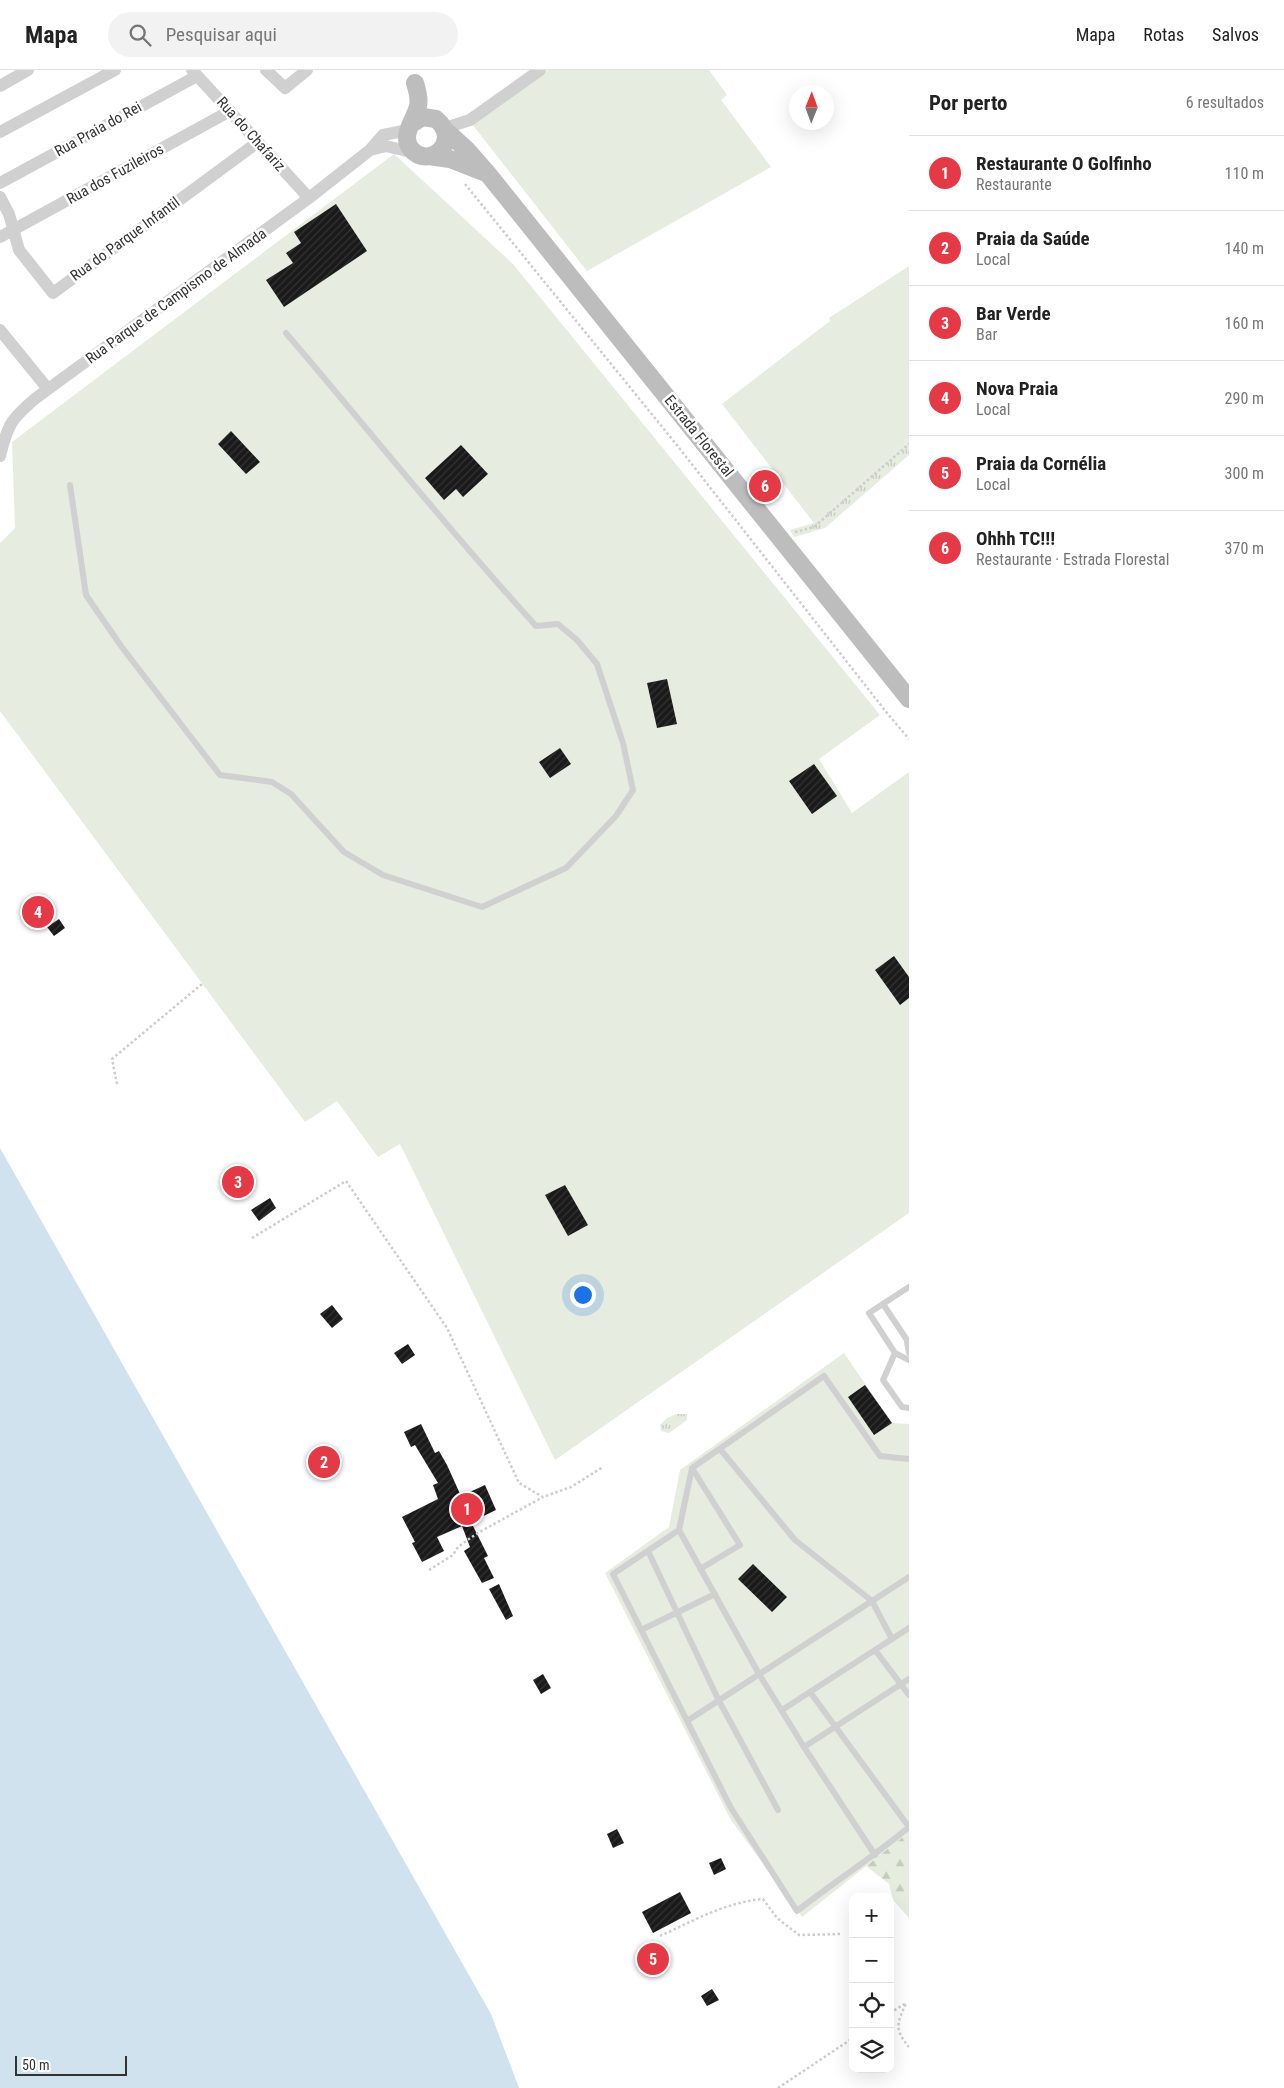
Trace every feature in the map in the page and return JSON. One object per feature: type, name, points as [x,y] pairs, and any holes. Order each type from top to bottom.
[{"type":"main road","points":[[410,76],[427,98],[444,128],[447,138],[441,150],[422,155]]},
{"type":"main road","points":[[410,76],[418,104],[409,127],[408,143],[422,155],[450,160],[488,174]]},
{"type":"main road","points":[[409,127],[422,117],[430,117],[444,128]]},
{"type":"main road","name":"Estrada Florestal","points":[[444,128],[488,174],[909,699]]},
{"type":"street","points":[[0,86],[28,70]]},
{"type":"street","points":[[0,132],[115,70]]},
{"type":"street","points":[[266,70],[285,88],[307,70]]},
{"type":"street","points":[[444,128],[470,120],[540,70]]},
{"type":"street","name":"Rua do Chafariz","points":[[194,73],[309,198]]},
{"type":"street","name":"Rua Praia do Rei","points":[[0,183],[194,73]]},
{"type":"street","name":"Rua dos Fuzileiros","points":[[0,237],[230,111]]},
{"type":"street","name":"Rua Parque de Campismo de Almada","points":[[0,456],[5,433],[13,418],[48,389],[309,198],[370,150],[383,135],[409,127]]},
{"type":"street","name":"Rua do Parque Infantil","points":[[13,231],[19,250],[53,293],[258,142]]},
{"type":"street","points":[[370,150],[386,146],[422,155]]},
{"type":"street","points":[[0,197],[9,214],[13,231]]},
{"type":"street","points":[[0,330],[48,389]]},
{"type":"lane","points":[[70,485],[86,595],[121,646],[220,775],[272,782],[291,794],[344,852],[383,875],[482,908],[566,868],[616,816],[633,790],[623,743],[597,664],[578,640],[558,624],[536,626],[486,572],[382,445],[286,333]]},
{"type":"lane","points":[[909,1287],[869,1313],[895,1353],[909,1360]]},
{"type":"lane","points":[[883,1304],[908,1342],[909,1353]]},
{"type":"lane","points":[[895,1353],[883,1380],[902,1407],[909,1408]]},
{"type":"lane","points":[[875,1855],[804,1747],[759,1674],[679,1530],[692,1468],[824,1376],[880,1456],[909,1459]]},
{"type":"lane","points":[[720,1449],[795,1540],[872,1601],[892,1639]]},
{"type":"lane","points":[[692,1468],[740,1545],[700,1569]]},
{"type":"lane","points":[[679,1530],[613,1574],[731,1808],[797,1911],[875,1855],[909,1827],[810,1692]]},
{"type":"lane","points":[[648,1551],[718,1699],[778,1810]]},
{"type":"lane","points":[[687,1721],[718,1699],[909,1577]]},
{"type":"lane","points":[[641,1630],[715,1594]]},
{"type":"lane","points":[[782,1710],[909,1628]]},
{"type":"lane","points":[[875,1650],[909,1695]]},
{"type":"lane","points":[[804,1747],[909,1678]]},
{"type":"path","points":[[464,182],[470,187],[676,444],[886,713],[909,739]]},
{"type":"path","points":[[779,536],[814,527],[909,444]]},
{"type":"path","points":[[117,1084],[112,1058],[202,984]]},
{"type":"path","points":[[252,1238],[346,1181],[447,1328],[519,1483],[543,1497]]},
{"type":"path","points":[[429,1570],[453,1555],[458,1547],[476,1534],[543,1497],[571,1487],[603,1467]]},
{"type":"path","points":[[660,1936],[727,1907],[747,1900],[763,1899],[777,1918],[799,1935],[842,1934]]},
{"type":"path","points":[[894,2010],[906,2003],[898,2021],[898,2028],[899,2035],[909,2047]]},
{"type":"path","points":[[778,2088],[849,2041]]},
{"type":"green space","points":[[548,70],[709,70],[727,95],[721,100],[771,167],[587,271],[472,124]]},
{"type":"green space","points":[[394,154],[513,264],[880,715],[819,759],[852,813],[909,772],[909,1213],[555,1460],[400,1144],[378,1157],[337,1101],[305,1122],[0,711],[0,543],[15,528],[12,442]]},
{"type":"green space","points":[[909,266],[909,440],[814,523],[722,404],[830,321],[829,318]]},
{"type":"green space","points":[[909,440],[909,455],[825,528],[794,537],[790,530],[814,523]]},
{"type":"green space","points":[[844,1353],[892,1423],[909,1424],[909,1832],[802,1917],[731,1820],[605,1573],[669,1527],[680,1470]]},
{"type":"green space","points":[[676,1414],[687,1414],[687,1420],[669,1433],[661,1431],[660,1425],[667,1418]]},
{"type":"green space","points":[[909,1832],[909,1918],[894,1901],[894,1893],[891,1893],[889,1884],[866,1866]]},
{"type":"water","points":[[0,1148],[491,2014],[519,2088],[0,2088]]},
{"type":"building","points":[[336,204],[367,251],[284,307],[266,280],[293,263],[286,253],[301,243],[294,232]]},
{"type":"building","points":[[231,431],[260,462],[246,474],[218,444]]},
{"type":"building","points":[[461,445],[488,474],[463,497],[456,489],[444,500],[425,478]]},
{"type":"building","points":[[667,679],[677,724],[657,728],[647,683]]},
{"type":"building","points":[[560,748],[571,764],[550,778],[539,762]]},
{"type":"building","points":[[814,764],[837,796],[812,814],[789,781]]},
{"type":"building","points":[[59,919],[65,928],[54,936],[47,927]]},
{"type":"building","points":[[894,956],[909,977],[909,998],[900,1005],[875,970]]},
{"type":"building","points":[[565,1185],[588,1225],[568,1236],[545,1195]]},
{"type":"building","points":[[270,1198],[276,1208],[259,1221],[251,1210]]},
{"type":"building","points":[[332,1305],[343,1319],[332,1328],[320,1314]]},
{"type":"building","points":[[408,1344],[415,1355],[402,1364],[394,1353]]},
{"type":"building","points":[[865,1385],[892,1423],[874,1435],[848,1397]]},
{"type":"building","points":[[421,1424],[435,1453],[439,1451],[447,1465],[461,1496],[485,1485],[496,1510],[471,1522],[488,1556],[484,1558],[494,1578],[482,1583],[464,1551],[470,1547],[462,1526],[437,1537],[444,1551],[422,1562],[412,1543],[415,1542],[402,1517],[438,1499],[433,1485],[438,1483],[415,1445],[411,1447],[404,1432]]},
{"type":"building","points":[[753,1564],[787,1597],[772,1612],[738,1579]]},
{"type":"building","points":[[499,1584],[513,1616],[506,1620],[489,1589]]},
{"type":"building","points":[[543,1674],[551,1688],[541,1694],[533,1680]]},
{"type":"building","points":[[617,1829],[624,1843],[613,1848],[607,1834]]},
{"type":"building","points":[[721,1858],[726,1869],[714,1875],[709,1863]]},
{"type":"building","points":[[680,1892],[691,1913],[653,1933],[642,1912]]},
{"type":"building","points":[[712,1989],[719,2000],[707,2006],[701,1996]]},
{"type":"place","name":"Ohhh TC!!!","points":[[765,486]]},
{"type":"place","name":"Nova Praia","points":[[38,912]]},
{"type":"place","name":"Bar Verde","points":[[238,1182]]},
{"type":"place","name":"Praia da Saúde","points":[[324,1462]]},
{"type":"place","name":"Restaurante O Golfinho","points":[[467,1509]]},
{"type":"place","name":"Praia da Cornélia","points":[[653,1959]]}]
